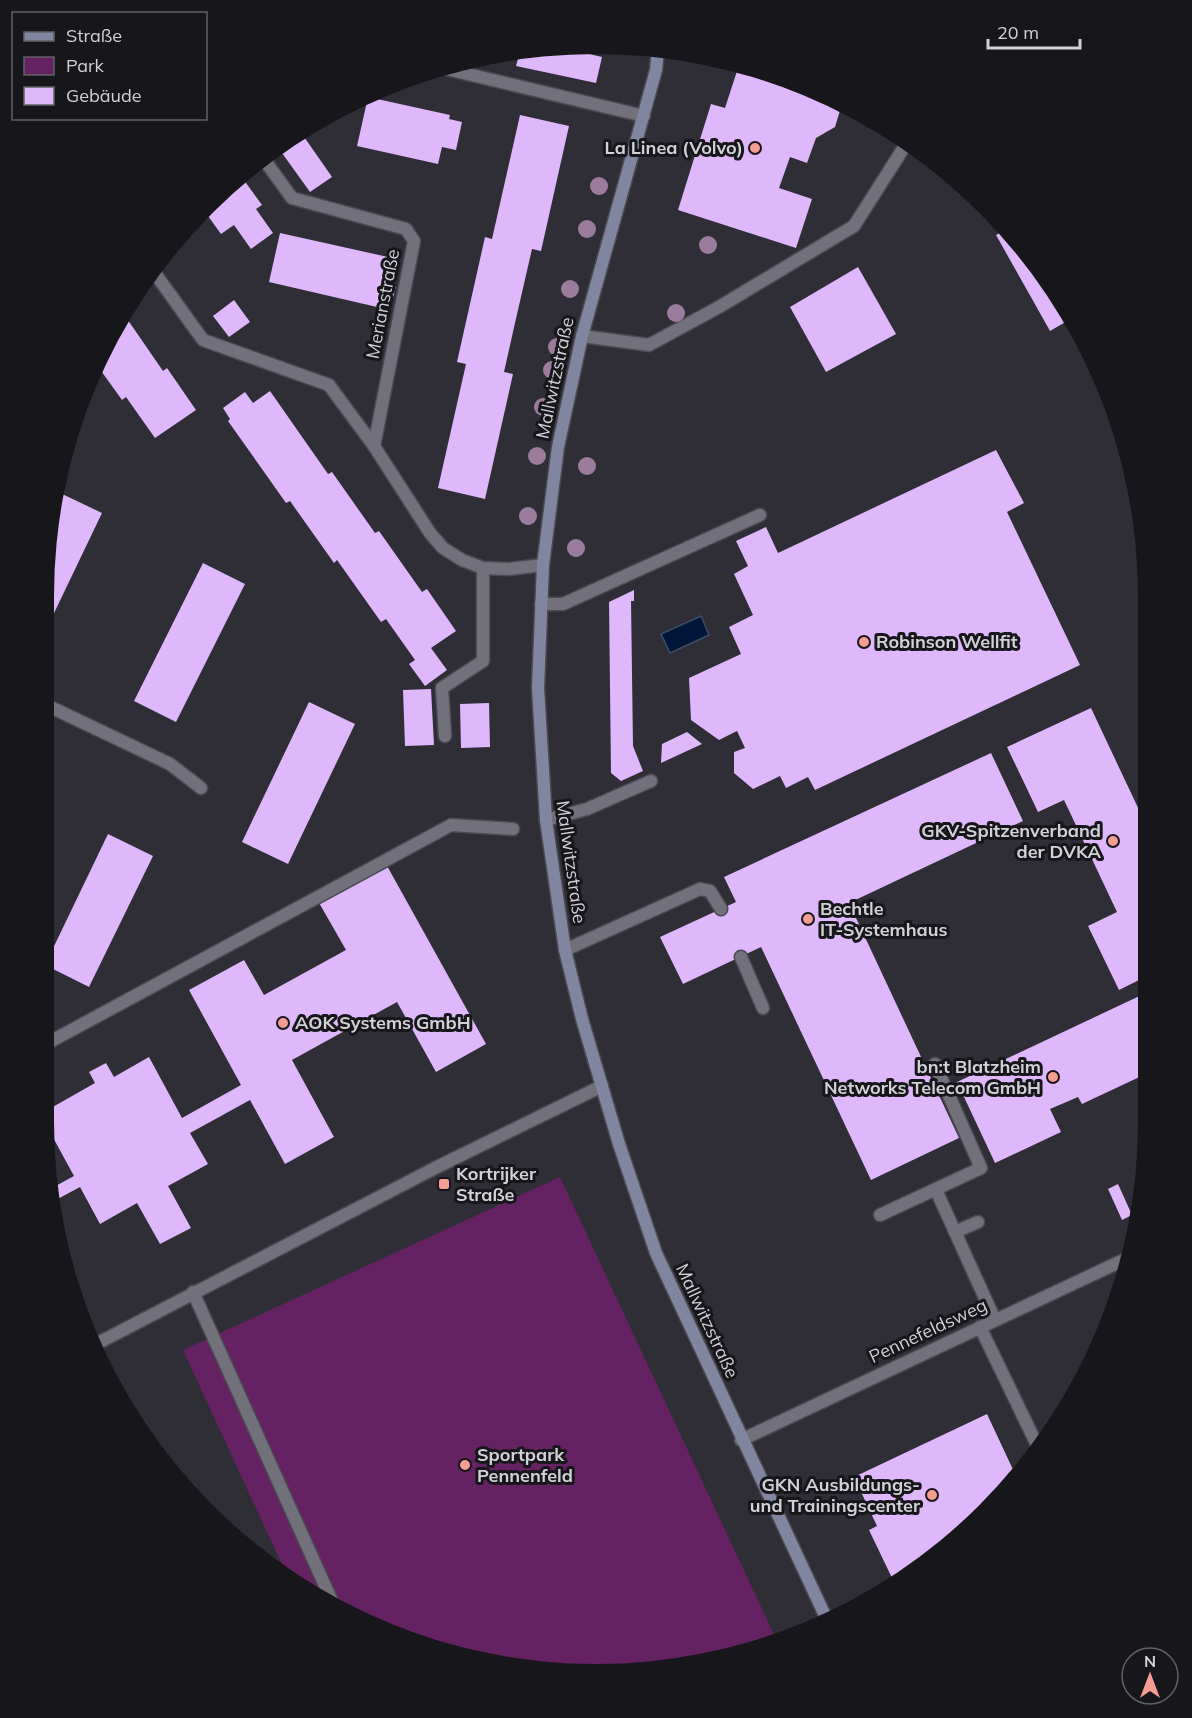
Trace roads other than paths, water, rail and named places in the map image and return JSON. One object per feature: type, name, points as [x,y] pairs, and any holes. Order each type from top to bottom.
[{"type":"street","name":"Mallwitzstraße","points":[[657,58],[644,116],[611,226],[582,336],[558,447],[543,565],[538,688],[546,820],[566,951],[602,1086],[656,1253],[741,1440],[824,1613]]},
{"type":"street","name":"Mallwitzstraße","points":[[656,70],[663,59]]},
{"type":"street","points":[[457,72],[644,116]]},
{"type":"street","points":[[582,336],[649,345],[728,301],[854,226],[903,150]]},
{"type":"street","name":"Merianstraße","points":[[268,165],[292,198],[406,229],[414,241],[374,446]]},
{"type":"street","points":[[158,277],[203,340],[328,385],[374,446],[430,533],[443,548],[462,560],[483,568],[509,569],[543,565]]},
{"type":"street","points":[[541,604],[563,604],[760,515]]},
{"type":"street","points":[[445,735],[442,688],[483,661],[483,568]]},
{"type":"street","points":[[54,709],[170,764],[201,788]]},
{"type":"street","points":[[546,820],[587,809],[651,781]]},
{"type":"street","points":[[54,1040],[451,825],[513,829]]},
{"type":"street","points":[[566,951],[700,889],[710,891],[721,909]]},
{"type":"street","points":[[741,957],[763,1008]]},
{"type":"street","points":[[880,1215],[981,1167],[935,1064]]},
{"type":"street","points":[[101,1342],[193,1292],[602,1086]]},
{"type":"street","points":[[936,1190],[995,1320]]},
{"type":"street","points":[[955,1232],[978,1221]]},
{"type":"street","name":"Pennefeldsweg","points":[[741,1440],[1120,1262]]},
{"type":"street","points":[[193,1292],[328,1593]]},
{"type":"street","points":[[980,1327],[1035,1440]]},
{"type":"water","points":[[701,616],[709,635],[670,653],[661,634]]},
{"type":"place","name":"La Linea (Volvo)","points":[[755,148]]},
{"type":"place","name":"Robinson Wellfit","points":[[864,642]]},
{"type":"place","name":"GKV-Spitzenverband der DVKA","points":[[1113,841]]},
{"type":"place","name":"Bechtle IT-Systemhaus","points":[[808,919]]},
{"type":"place","name":"AOK Systems GmbH","points":[[283,1023]]},
{"type":"place","name":"bn:t Blatzheim Networks Telecom GmbH","points":[[1053,1077]]},
{"type":"place","name":"Kortrijker Straße","points":[[444,1184]]},
{"type":"place","name":"Sportpark Pennenfeld","points":[[465,1465]]},
{"type":"place","name":"GKN Ausbildungs- und Trainingscenter","points":[[932,1495]]}]
